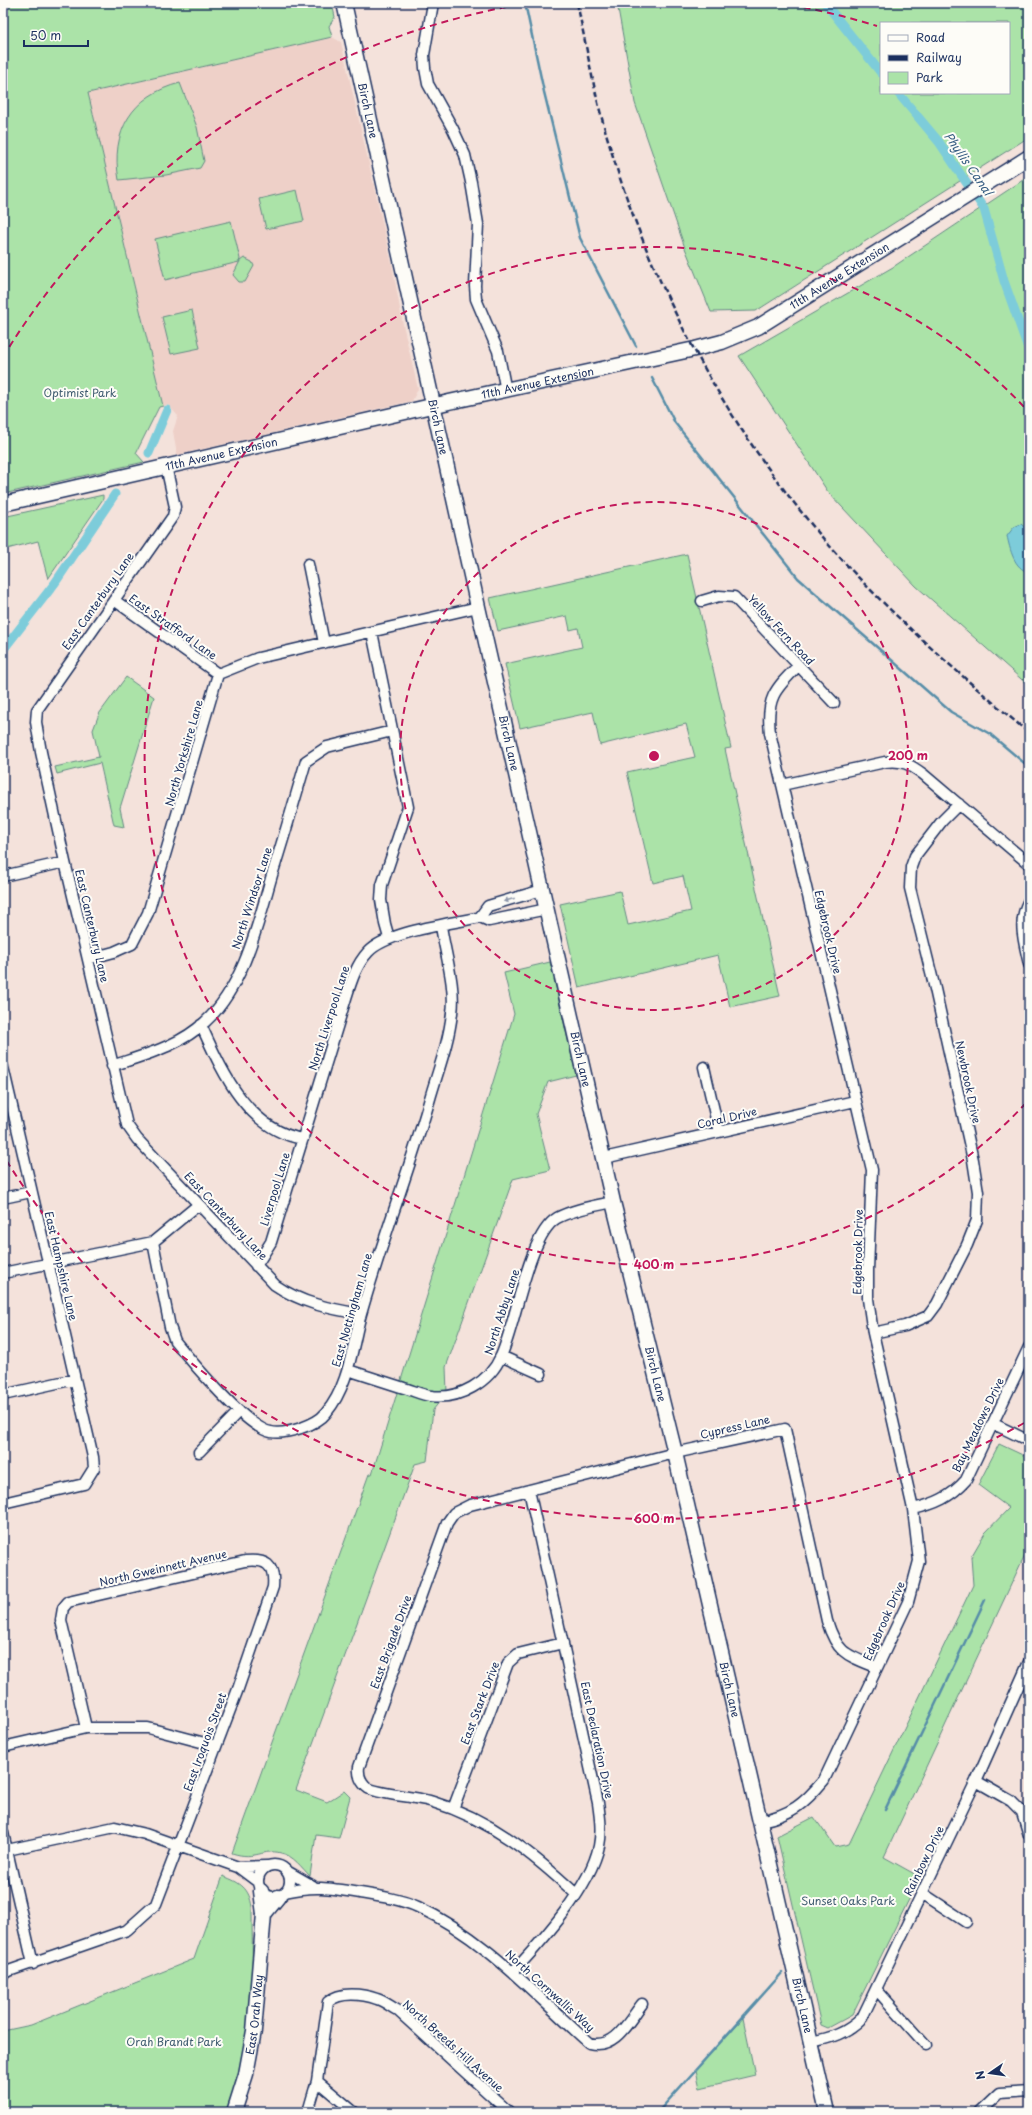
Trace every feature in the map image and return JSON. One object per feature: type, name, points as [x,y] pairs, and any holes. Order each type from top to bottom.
[{"type":"street","name":"Birch Lane","points":[[344,3],[478,607],[613,1202],[675,1453],[827,2112]]},
{"type":"street","points":[[433,3],[424,55],[428,84],[453,129],[465,155],[478,224],[474,286],[476,299],[498,351],[506,391]]},
{"type":"street","name":"11th Avenue Extension","points":[[3,504],[433,405],[506,391],[695,349],[739,335],[758,327],[1029,157]]},
{"type":"street","name":"East Canterbury Lane","points":[[166,466],[175,507],[172,516],[37,710],[36,722],[41,752],[65,862],[127,1125],[137,1139],[198,1205],[275,1285],[291,1296],[327,1308],[361,1314]]},
{"type":"street","points":[[308,564],[324,643]]},
{"type":"street","name":"Yellow Fern Road","points":[[702,601],[719,596],[734,597],[834,703]]},
{"type":"street","name":"East Strafford Lane","points":[[114,600],[218,674]]},
{"type":"street","points":[[218,674],[258,658],[478,607]]},
{"type":"street","points":[[372,632],[408,807],[382,885],[381,900],[389,938]]},
{"type":"street","name":"Edgebrook Drive","points":[[760,1820],[776,1818],[795,1808],[808,1799],[824,1780],[908,1602],[920,1561],[913,1509],[873,1333],[868,1270],[872,1170],[770,734],[768,708],[772,696],[798,666]]},
{"type":"street","name":"North Yorkshire Lane","points":[[88,959],[114,952],[132,944],[148,913],[218,674]]},
{"type":"street","name":"North Windsor Lane","points":[[112,1066],[171,1044],[190,1034],[202,1025],[226,998],[244,960],[306,761],[327,747],[392,731]]},
{"type":"street","points":[[782,785],[861,766],[896,761],[907,763],[923,774],[1029,864]]},
{"type":"street","name":"Newbrook Drive","points":[[873,1333],[905,1326],[928,1316],[937,1304],[967,1245],[976,1220],[978,1192],[973,1160],[935,989],[910,888],[911,867],[915,856],[942,821],[959,804]]},
{"type":"street","points":[[3,876],[65,862]]},
{"type":"street","name":"North Liverpool Lane","points":[[480,917],[488,906],[542,890]]},
{"type":"street","points":[[1029,900],[1021,920],[1029,964]]},
{"type":"street","name":"North Liverpool Lane","points":[[303,1139],[346,998],[357,967],[368,952],[389,938],[480,917],[489,921],[547,909]]},
{"type":"street","name":"East Nottingham Lane","points":[[153,1242],[170,1327],[175,1341],[246,1419],[271,1432],[308,1426],[325,1415],[332,1404],[348,1370],[361,1314],[449,1035],[453,1011],[452,985],[441,926]]},
{"type":"street","points":[[202,1025],[221,1068],[234,1090],[250,1109],[274,1129],[303,1139]]},
{"type":"street","name":"East Hampshire Lane","points":[[3,1067],[4,1078],[93,1456],[92,1471],[84,1484],[3,1503]]},
{"type":"street","points":[[704,1067],[719,1132]]},
{"type":"street","name":"Coral Drive","points":[[604,1158],[855,1101]]},
{"type":"street","name":"Liverpool Lane","points":[[256,1266],[271,1242],[303,1139]]},
{"type":"street","points":[[3,1198],[31,1192]]},
{"type":"street","name":"North Abby Lane","points":[[348,1370],[430,1396],[446,1396],[465,1391],[478,1384],[498,1364],[533,1254],[549,1225],[557,1218],[568,1213],[613,1202]]},
{"type":"street","points":[[3,1273],[153,1242],[198,1205]]},
{"type":"street","name":"Bay Meadows Drive","points":[[913,1509],[946,1498],[958,1490],[966,1480],[994,1424],[1029,1347]]},
{"type":"street","points":[[501,1356],[541,1374]]},
{"type":"street","points":[[3,1395],[75,1379]]},
{"type":"street","points":[[199,1452],[239,1411]]},
{"type":"street","points":[[994,1424],[1029,1441]]},
{"type":"street","name":"Cypress Lane","points":[[454,1512],[470,1505],[675,1453],[785,1429],[827,1620],[832,1636],[840,1649],[857,1659],[876,1667]]},
{"type":"street","name":"East Declaration Drive","points":[[513,1972],[563,1914],[576,1894],[595,1860],[601,1826],[598,1803],[529,1490]]},
{"type":"street","name":"East Brigade Drive","points":[[453,1809],[404,1795],[373,1790],[361,1781],[359,1766],[447,1523],[454,1512]]},
{"type":"street","name":"North Gweinnett Avenue","points":[[86,1728],[61,1620],[63,1608],[68,1602],[245,1561],[259,1560],[270,1566]]},
{"type":"street","name":"East Iroquois Street","points":[[3,1973],[33,1964],[127,1930],[140,1920],[156,1904],[216,1746],[273,1587],[274,1575],[270,1566]]},
{"type":"street","name":"East Stark Drive","points":[[453,1809],[508,1663],[518,1654],[563,1643]]},
{"type":"street","name":"Rainbow Drive","points":[[811,2042],[834,2036],[850,2029],[862,2018],[976,1781],[1029,1662]]},
{"type":"street","points":[[3,1747],[86,1728],[148,1728],[216,1746]]},
{"type":"street","points":[[976,1781],[1011,1801],[1022,1812],[1029,1835]]},
{"type":"street","points":[[453,1809],[501,1832],[522,1847],[576,1894]]},
{"type":"street","points":[[7,1850],[115,1827],[145,1834],[238,1867],[277,1865],[288,1874],[289,1884],[264,1914]]},
{"type":"street","points":[[3,1833],[33,1964]]},
{"type":"street","points":[[259,1887],[260,1873],[267,1866]]},
{"type":"street","points":[[238,1867],[268,1896],[281,1894]]},
{"type":"street","name":"North Cornwallis Way","points":[[285,1870],[313,1886],[385,1897],[417,1907],[442,1920],[513,1972],[585,2039],[596,2045],[604,2044],[612,2040],[642,2004]]},
{"type":"street","name":"North Cornwallis Way","points":[[281,1894],[313,1886]]},
{"type":"street","name":"East Orah Way","points":[[234,2112],[246,2074],[254,2031],[264,1914],[259,1887]]},
{"type":"street","points":[[922,1893],[966,1922]]},
{"type":"street","points":[[876,1989],[926,2045]]},
{"type":"street","name":"North Breeds Hill Avenue","points":[[317,2081],[328,2002],[333,1997],[348,1994],[378,1999],[397,2010],[510,2112]]},
{"type":"street","points":[[308,2112],[317,2081],[354,2112]]},
{"type":"street","points":[[979,2112],[999,2093],[1029,2091]]},
{"type":"shaded area","points":[[332,37],[341,42],[392,264],[402,320],[418,389],[412,401],[177,455],[173,431],[178,416],[168,405],[163,406],[88,93]]},
{"type":"green space","name":"Optimist Park","points":[[3,3],[332,3],[335,17],[329,26],[332,37],[88,93],[163,406],[159,407],[136,453],[144,462],[3,494]]},
{"type":"green space","points":[[617,3],[1029,3],[1029,137],[756,311],[711,312],[685,248],[635,103]]},
{"type":"green space","points":[[180,83],[197,127],[204,161],[200,168],[166,175],[119,180],[117,163],[118,146],[122,131],[128,118],[137,106],[149,96]]},
{"type":"green space","points":[[1029,176],[1029,686],[916,586],[828,492],[739,356],[893,267]]},
{"type":"green space","points":[[297,190],[304,221],[266,229],[259,199]]},
{"type":"green space","points":[[231,221],[240,259],[239,262],[165,280],[155,239]]},
{"type":"green space","points":[[244,258],[252,262],[254,266],[245,282],[239,282],[233,275],[240,261]]},
{"type":"green space","points":[[192,310],[200,348],[171,354],[162,317]]},
{"type":"green space","points":[[103,495],[103,499],[48,579],[38,541],[3,550],[3,517]]},
{"type":"green space","points":[[687,554],[731,748],[725,749],[780,996],[730,1007],[718,955],[579,988],[560,904],[620,891],[628,925],[691,911],[683,876],[653,883],[627,772],[695,757],[686,724],[600,745],[593,712],[520,728],[505,664],[582,647],[578,628],[570,630],[567,616],[498,631],[490,598]]},
{"type":"green space","points":[[126,677],[154,697],[120,808],[124,827],[114,825],[100,763],[57,774],[55,767],[99,757],[93,730],[99,714]]},
{"type":"green space","points":[[550,962],[576,1075],[548,1082],[536,1114],[550,1170],[513,1179],[446,1367],[447,1392],[433,1410],[427,1461],[415,1464],[296,1790],[327,1802],[344,1791],[350,1797],[339,1838],[316,1835],[310,1876],[297,1862],[285,1854],[269,1852],[247,1856],[232,1853],[369,1474],[372,1474],[514,1014],[504,973]]},
{"type":"green space","name":"Sunset Oaks Park","points":[[999,1444],[1029,1458],[1029,1546],[884,1857],[920,1877],[852,2015],[828,2028],[821,2025],[777,1836],[814,1817],[835,1847],[849,1844],[973,1585],[971,1557],[985,1533],[1009,1508],[978,1485]]},
{"type":"green space","name":"Orah Brandt Park","points":[[223,1876],[235,1881],[243,1887],[249,1895],[252,1907],[252,1984],[250,2015],[244,2051],[226,2112],[3,2112],[3,2031],[31,2025],[194,1959]]},
{"type":"green space","points":[[743,2018],[755,2075],[700,2088],[696,2070]]},
{"type":"water","points":[[1021,524],[1029,531],[1029,572],[1024,570],[1016,563],[1011,552],[1007,536],[1014,527]]},
{"type":"waterway","points":[[525,3],[544,92],[580,238],[636,346]]},
{"type":"waterway","name":"Phyllis Canal","points":[[825,3],[880,72]]},
{"type":"waterway","name":"Phyllis Canal","points":[[899,94],[939,142],[984,209],[1004,281],[1029,351]]},
{"type":"waterway","points":[[652,378],[675,423],[798,578],[951,712],[990,734],[1029,767]]},
{"type":"waterway","points":[[149,453],[167,410]]},
{"type":"waterway","points":[[3,650],[55,583],[115,494]]},
{"type":"waterway","points":[[885,1810],[985,1600]]},
{"type":"waterway","points":[[658,2112],[782,1973]]},
{"type":"railway","points":[[577,3],[600,111],[618,173],[640,233],[666,293],[695,351],[728,407],[763,462],[802,513],[844,562],[888,607],[957,672],[1029,733]]}]
